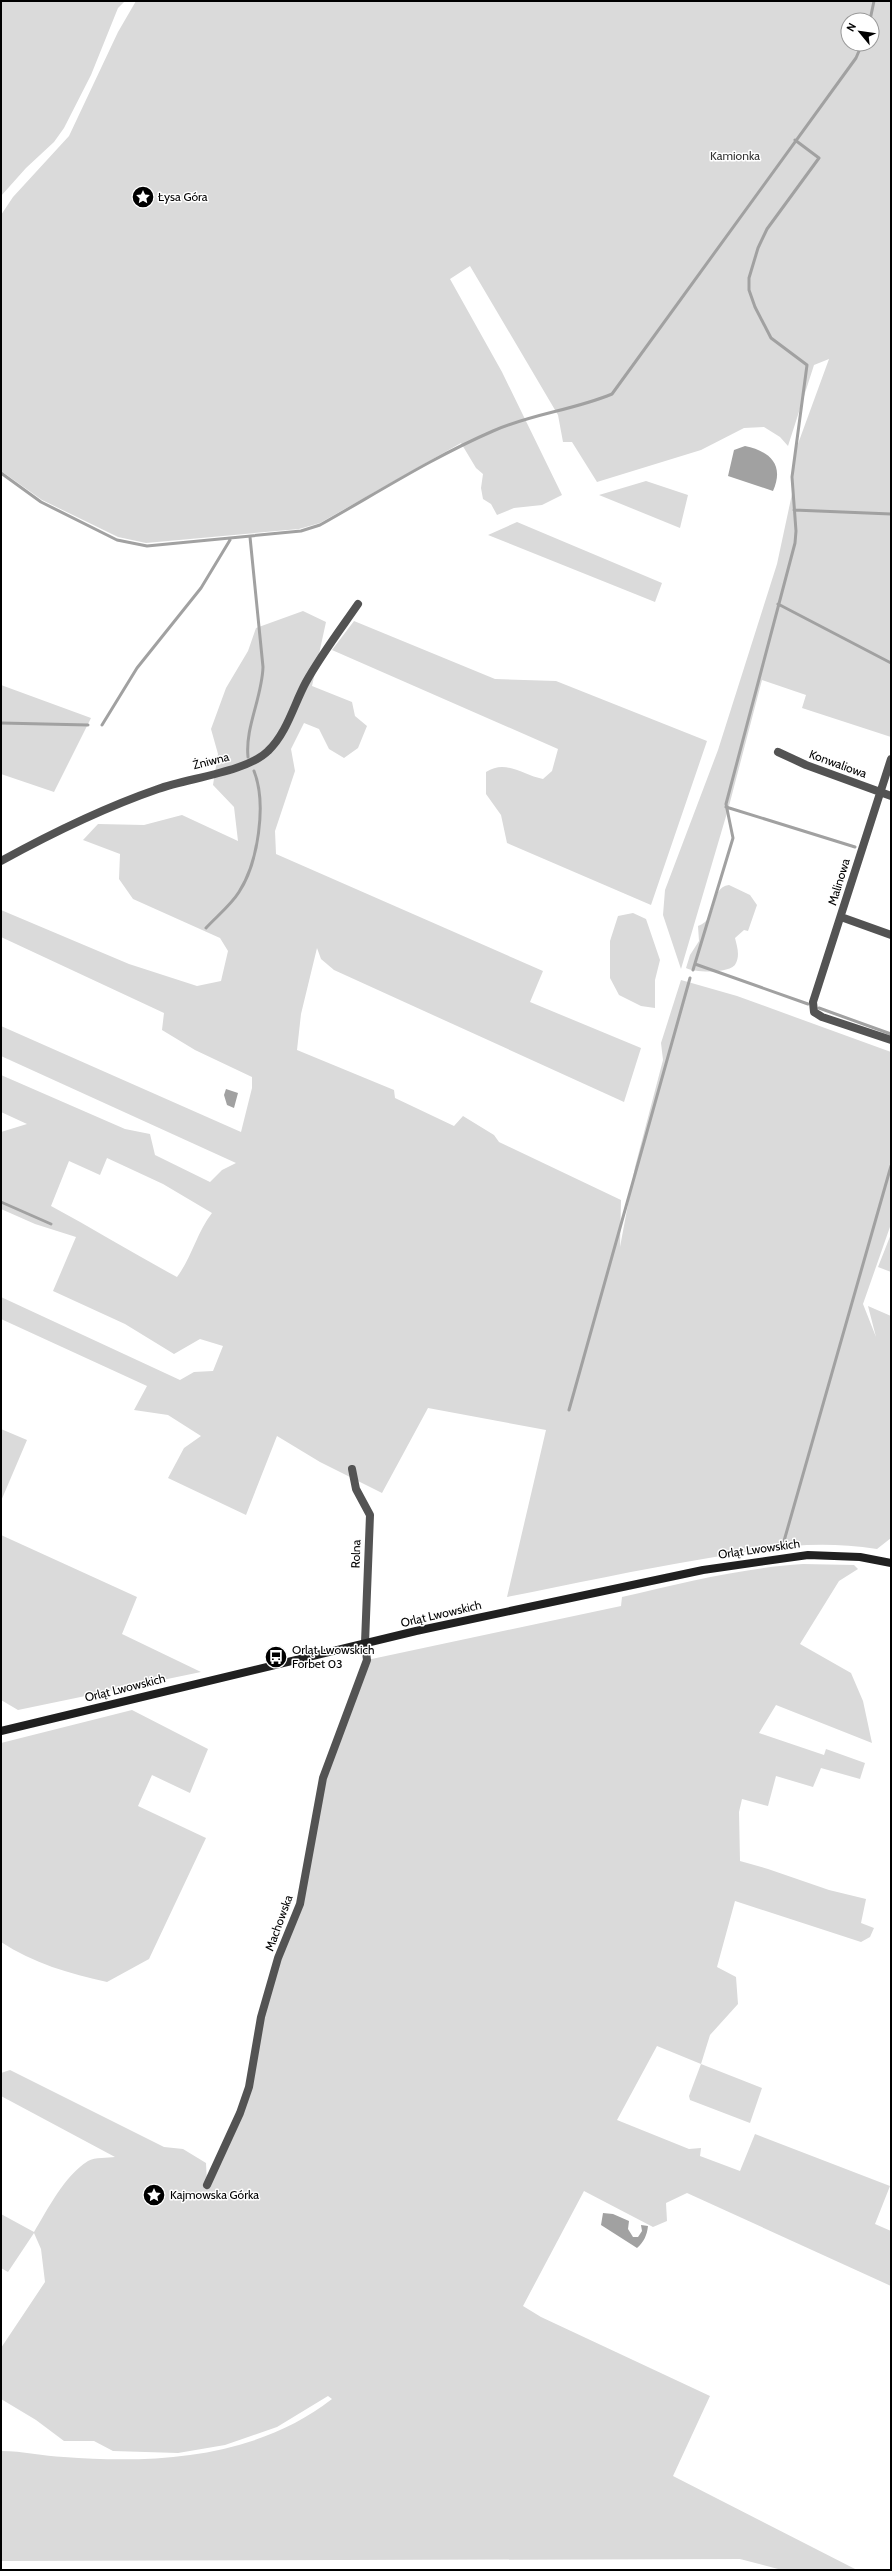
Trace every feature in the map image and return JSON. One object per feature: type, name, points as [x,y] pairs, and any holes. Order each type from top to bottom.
[{"type":"street","name":"Żniwna","points":[[1,860],[110,806],[164,786],[237,767],[259,758],[276,743],[313,670],[358,604]]},
{"type":"street","name":"Konwaliowa","points":[[778,752],[806,766],[891,796]]},
{"type":"street","name":"Malinowa","points":[[891,759],[841,917],[813,995],[814,1012],[822,1017],[891,1040]]},
{"type":"street","points":[[841,917],[891,935]]},
{"type":"street","name":"Rolna","points":[[352,1469],[356,1489],[370,1515],[365,1643]]},
{"type":"street","name":"Orląt Lwowskich","points":[[1,1731],[365,1643],[627,1585],[744,1562],[788,1556],[836,1555],[891,1563]]},
{"type":"street","name":"Machowska","points":[[207,2185],[240,2113],[249,2087],[261,2017],[278,1958],[300,1904],[323,1778],[367,1660],[365,1643]]},
{"type":"green space","points":[[1,1],[125,1],[118,8],[91,75],[64,128],[54,142],[26,168],[1,196]]},
{"type":"green space","name":"Kamionka","points":[[136,1],[891,1],[891,737],[802,708],[806,695],[762,680],[729,806],[681,969],[663,915],[665,890],[718,750],[777,564],[792,494],[795,452],[829,359],[814,365],[788,446],[780,437],[764,427],[744,428],[701,450],[597,482],[572,442],[563,442],[558,415],[470,266],[450,279],[502,372],[562,495],[542,505],[514,508],[497,515],[491,504],[483,499],[481,488],[483,474],[476,468],[461,443],[320,523],[299,529],[146,543],[118,537],[42,500],[1,471],[1,215],[13,197],[69,136],[118,32]]},
{"type":"green space","points":[[646,481],[688,495],[680,528],[599,495]]},
{"type":"green space","points":[[517,522],[662,583],[655,602],[488,535]]},
{"type":"green space","points":[[303,611],[326,622],[312,686],[352,702],[355,716],[367,726],[358,748],[344,758],[329,749],[319,729],[304,723],[291,749],[295,771],[275,831],[276,854],[543,971],[530,1002],[641,1048],[624,1102],[334,970],[321,959],[317,948],[301,1014],[297,1050],[394,1090],[395,1098],[454,1126],[463,1116],[494,1135],[499,1142],[621,1200],[620,1247],[635,1167],[663,1060],[661,1043],[681,980],[737,996],[891,1052],[891,1224],[863,1304],[876,1337],[868,1306],[891,1316],[891,1538],[877,1549],[831,1545],[769,1548],[654,1568],[507,1597],[546,1430],[428,1408],[382,1493],[320,1462],[277,1436],[246,1515],[168,1478],[184,1448],[201,1436],[168,1415],[134,1410],[147,1386],[1,1319],[1,1297],[180,1380],[194,1372],[213,1371],[223,1346],[200,1339],[174,1354],[125,1324],[53,1291],[76,1237],[35,1224],[1,1209],[1,1132],[27,1124],[1,1112],[1,1075],[125,1129],[150,1134],[155,1155],[210,1182],[222,1170],[236,1163],[1,1056],[1,1026],[241,1132],[252,1088],[252,1077],[195,1050],[162,1030],[164,1013],[1,937],[1,910],[129,964],[197,986],[221,981],[228,951],[220,938],[133,899],[119,879],[120,854],[83,840],[98,824],[144,825],[182,815],[238,841],[234,807],[213,785],[218,754],[211,729],[226,688],[248,651],[256,628]],"holes":[[[107,1158],[163,1184],[212,1213],[202,1228],[187,1261],[177,1277],[51,1206],[69,1161],[100,1175]]]},
{"type":"green space","points":[[354,621],[495,679],[556,681],[707,741],[651,905],[507,843],[501,815],[486,794],[486,772],[493,768],[507,767],[543,779],[552,771],[558,749],[332,650]]},
{"type":"green space","points":[[1,685],[91,718],[54,792],[1,774]]},
{"type":"green space","points":[[729,885],[750,895],[757,905],[748,931],[744,930],[735,938],[738,954],[736,963],[733,967],[728,969],[713,972],[697,971],[686,968],[690,955],[699,941],[698,926],[710,917],[716,897],[723,887]]},
{"type":"green space","points":[[633,913],[646,919],[660,960],[655,980],[655,1008],[641,1006],[619,995],[610,978],[610,941],[618,916]]},
{"type":"green space","points":[[891,1234],[891,1272],[878,1267]]},
{"type":"green space","points":[[1,1429],[27,1440],[1,1501]]},
{"type":"green space","points":[[1,1535],[137,1597],[122,1634],[201,1672],[18,1710],[1,1700]]},
{"type":"green space","points":[[803,1564],[854,1565],[858,1569],[839,1581],[800,1644],[851,1673],[863,1701],[872,1743],[776,1705],[759,1733],[824,1755],[826,1749],[865,1763],[860,1779],[821,1768],[813,1787],[776,1776],[768,1806],[742,1799],[739,1812],[740,1861],[829,1890],[866,1899],[861,1923],[874,1928],[870,1937],[861,1942],[735,1901],[717,1967],[736,1977],[738,2004],[710,2035],[701,2064],[657,2046],[617,2120],[689,2149],[701,2148],[700,2156],[740,2171],[755,2134],[890,2186],[875,2224],[891,2231],[891,2286],[687,2193],[666,2203],[667,2221],[653,2227],[584,2191],[523,2306],[541,2317],[710,2396],[673,2476],[857,2570],[782,2570],[740,2559],[1,2561],[1,2451],[99,2459],[170,2457],[204,2453],[238,2445],[271,2434],[302,2419],[332,2399],[328,2396],[277,2427],[225,2445],[178,2453],[113,2451],[94,2441],[64,2441],[36,2420],[1,2399],[1,2348],[45,2282],[41,2249],[34,2233],[8,2272],[1,2268],[1,2214],[34,2232],[57,2194],[79,2167],[88,2161],[98,2158],[115,2157],[1,2096],[1,2073],[10,2070],[164,2147],[183,2149],[206,2163],[207,2183],[240,2113],[261,2017],[300,1904],[323,1778],[367,1660],[621,1606],[622,1597],[689,1581],[757,1569]]},
{"type":"green space","points":[[132,1710],[208,1749],[190,1793],[152,1775],[138,1806],[206,1838],[149,1959],[107,1982],[52,1967],[26,1956],[1,1942],[1,1743]]},
{"type":"green space","points":[[701,2064],[762,2088],[750,2123],[690,2100],[689,2096]]},
{"type":"shaded area","points":[[745,446],[754,448],[768,455],[776,466],[776,482],[773,491],[728,476],[734,450]]},
{"type":"shaded area","points":[[226,1089],[238,1093],[234,1108],[227,1105],[224,1095]]},
{"type":"shaded area","points":[[603,2213],[613,2214],[629,2221],[628,2229],[633,2237],[638,2237],[642,2231],[641,2225],[648,2226],[642,2243],[637,2248],[601,2225]]},
{"type":"waterway","points":[[872,12],[874,1]]},
{"type":"waterway","points":[[1,473],[41,502],[117,540],[147,546],[301,531],[320,525],[449,452],[493,431],[522,420],[583,404],[612,394],[856,58],[859,52]]},
{"type":"waterway","points":[[693,970],[733,838],[726,804],[795,543],[796,531],[792,477],[807,365],[771,338],[755,307],[749,290],[749,278],[758,248],[767,229],[819,158],[795,140]]},
{"type":"waterway","points":[[794,510],[891,514]]},
{"type":"waterway","points":[[248,757],[249,735],[260,690],[263,667],[250,537]]},
{"type":"waterway","points":[[102,725],[137,668],[201,588],[230,540]]},
{"type":"waterway","points":[[778,604],[891,663]]},
{"type":"waterway","points":[[1,723],[88,725]]},
{"type":"waterway","points":[[206,928],[236,897],[246,880],[256,850],[260,816],[260,800],[258,784],[254,771]]},
{"type":"waterway","points":[[726,807],[855,847]]},
{"type":"waterway","points":[[695,964],[808,1004]]},
{"type":"waterway","points":[[569,1410],[690,978]]},
{"type":"waterway","points":[[819,1008],[891,1034]]},
{"type":"waterway","points":[[782,1548],[891,1166]]},
{"type":"waterway","points":[[1,1202],[51,1224]]},
{"type":"place","name":"Łysa Góra","points":[[143,197]]},
{"type":"place","name":"Orląt Lwowskich Forbet 03","points":[[276,1657]]},
{"type":"place","name":"Kajmowska Górka","points":[[154,2195]]}]
